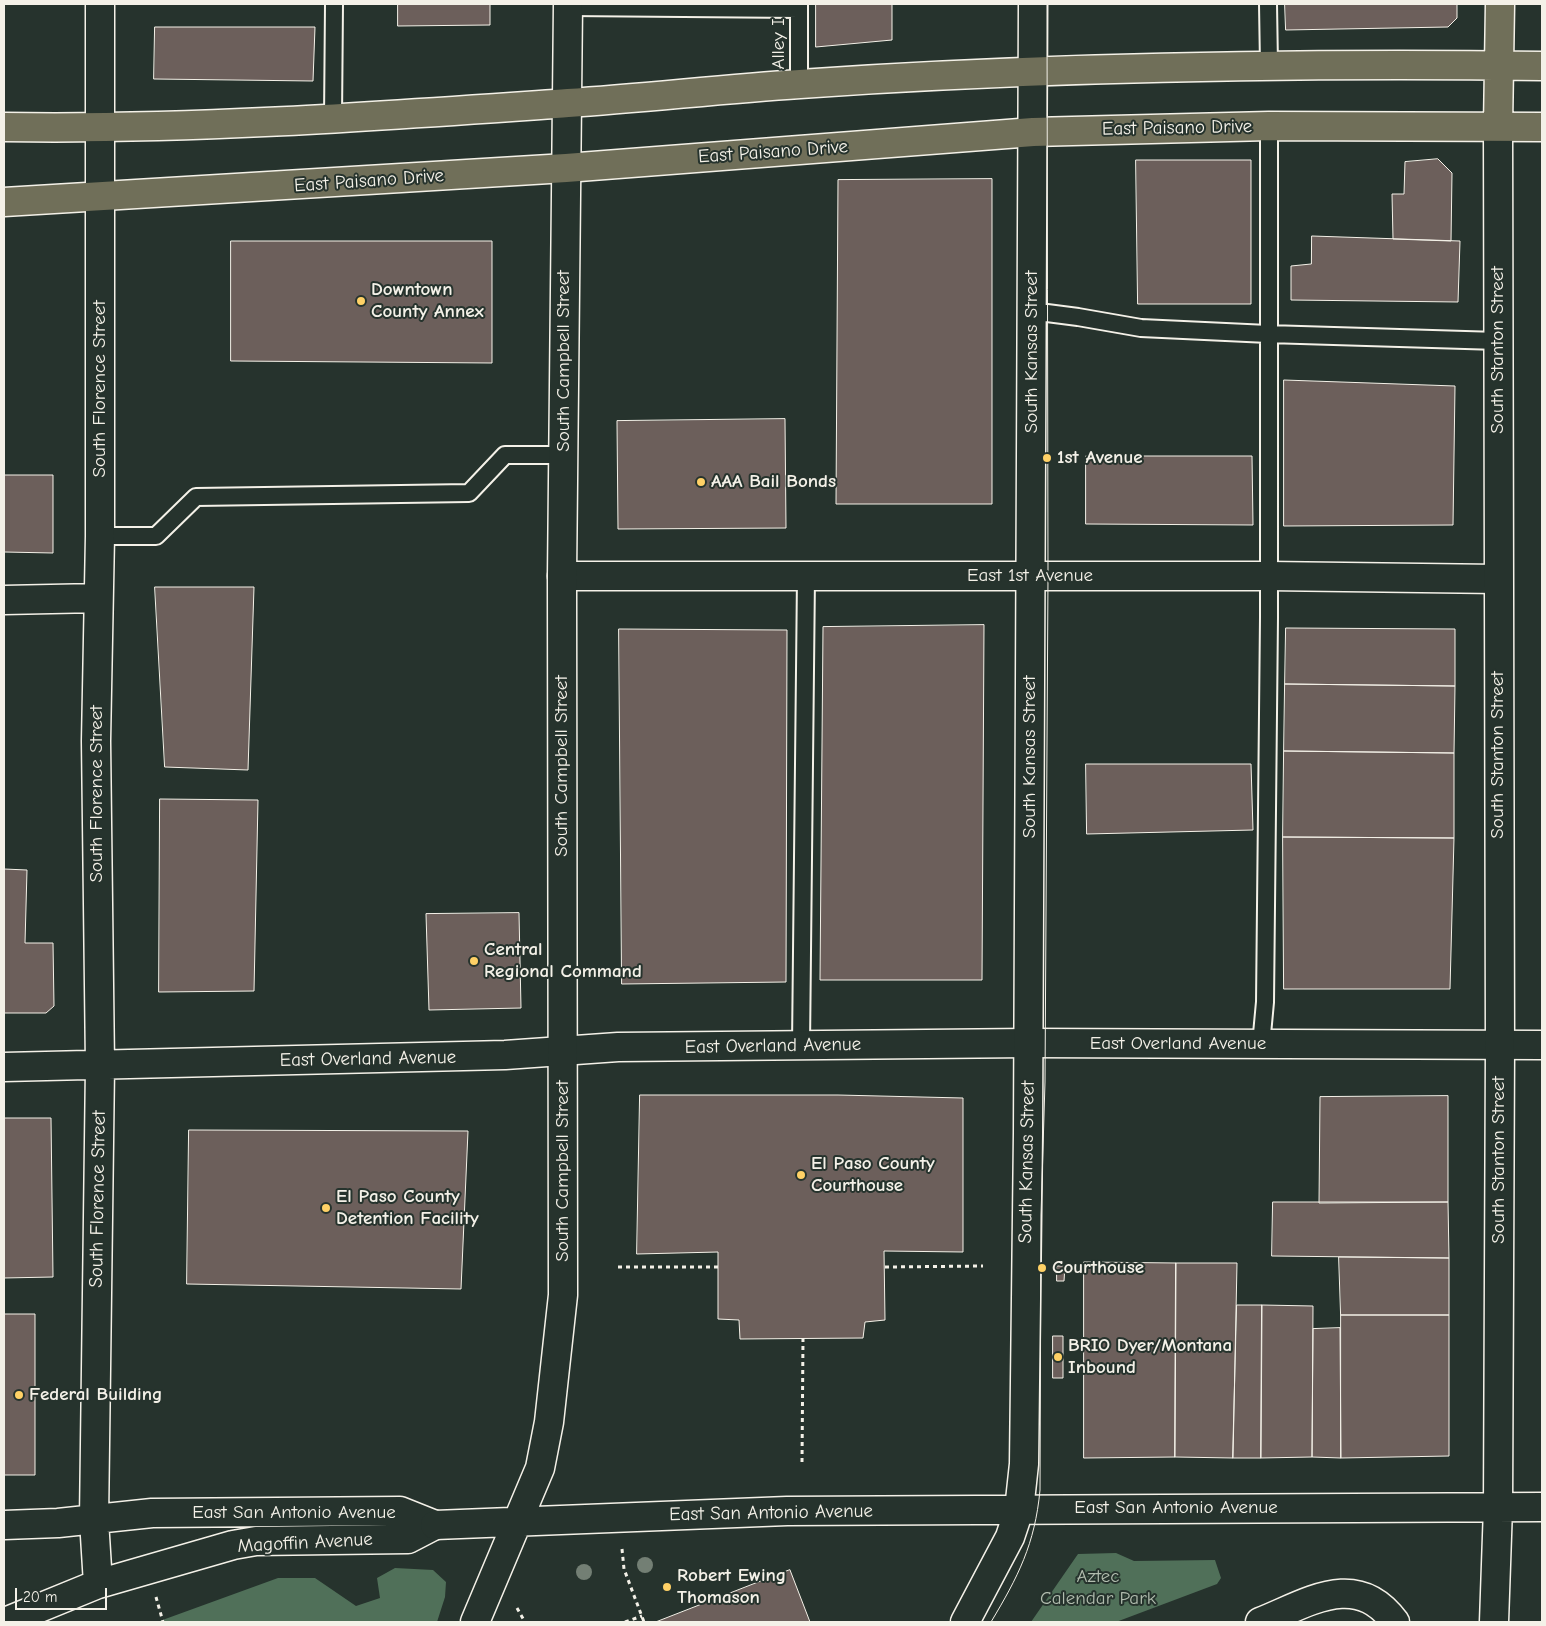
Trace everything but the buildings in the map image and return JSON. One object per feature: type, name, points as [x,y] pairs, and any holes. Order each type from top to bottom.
[{"type":"main road","name":"South Stanton Street","points":[[1498,127],[1500,4]]},
{"type":"main road","points":[[4,127],[99,128],[333,120],[799,84],[1033,71],[1269,65],[1542,66]]},
{"type":"main road","name":"East Paisano Drive","points":[[4,202],[100,198],[566,168],[1033,132],[1269,126],[1542,127]]},
{"type":"street","name":"South Florence Street","points":[[98,1584],[94,1520],[100,1066],[96,741],[100,536],[100,4]]},
{"type":"street","name":"South Kansas Street","points":[[965,1622],[1010,1537],[1019,1510],[1024,1464],[1034,4]]},
{"type":"street","name":"South Campbell Street","points":[[475,1622],[540,1468],[549,1422],[563,1295],[562,576],[568,5]]},
{"type":"street","name":"South Stanton Street","points":[[1494,1622],[1498,1507],[1500,1045],[1498,127]]},
{"type":"street","name":"East 1st Avenue","points":[[562,576],[1268,576],[1498,578]]},
{"type":"street","points":[[4,600],[98,598]]},
{"type":"street","name":"East Overland Avenue","points":[[4,1067],[505,1055],[618,1047],[1028,1043],[1542,1045]]},
{"type":"street","name":"East San Antonio Avenue","points":[[4,1525],[35,1525],[152,1513],[400,1512],[435,1525],[787,1511],[1542,1507]]},
{"type":"street","name":"Magoffin Avenue","points":[[5,1622],[98,1584],[240,1544],[256,1541],[408,1539],[435,1525]]},
{"type":"street","points":[[1260,1622],[1327,1595],[1345,1593],[1359,1594],[1378,1604],[1395,1622]]},
{"type":"lane","points":[[333,120],[334,4]]},
{"type":"lane","points":[[1268,4],[1269,65]]},
{"type":"lane","points":[[568,5],[799,7]]},
{"type":"lane","name":"Alley I","points":[[799,7],[799,84]]},
{"type":"lane","points":[[1260,1045],[1265,1002],[1269,126]]},
{"type":"lane","points":[[1032,314],[1047,313],[1141,328],[1498,341]]},
{"type":"lane","points":[[100,536],[156,536],[196,498],[469,493],[505,455],[564,455]]},
{"type":"lane","points":[[801,1045],[806,576]]},
{"type":"path","points":[[885,1267],[982,1266]]},
{"type":"path","points":[[618,1267],[718,1267]]},
{"type":"path","points":[[802,1462],[803,1338]]},
{"type":"path","points":[[622,1549],[624,1569],[644,1622]]},
{"type":"path","points":[[156,1598],[163,1622]]},
{"type":"path","points":[[517,1608],[526,1622]]},
{"type":"path","points":[[625,1622],[642,1616]]},
{"type":"green space","name":"Aztec Calendar Park","points":[[1116,1553],[1134,1561],[1215,1560],[1221,1578],[1217,1584],[1116,1622],[1031,1622],[1078,1554]]},
{"type":"green space","points":[[395,1568],[433,1570],[446,1582],[445,1597],[437,1622],[157,1622],[278,1578],[315,1578],[356,1606],[380,1598],[377,1578]]},
{"type":"tram line","points":[[991,1622],[1024,1559],[1034,1527],[1040,1490],[1048,576],[1047,4]]},
{"type":"place","name":"Downtown County Annex","points":[[361,301]]},
{"type":"place","name":"1st Avenue","points":[[1047,458]]},
{"type":"place","name":"AAA Bail Bonds","points":[[701,482]]},
{"type":"place","name":"Central Regional Command","points":[[474,961]]},
{"type":"place","name":"El Paso County Courthouse","points":[[801,1175]]},
{"type":"place","name":"El Paso County Detention Facility","points":[[326,1208]]},
{"type":"place","name":"Courthouse","points":[[1042,1268]]},
{"type":"place","name":"BRIO Dyer/Montana Inbound","points":[[1058,1357]]},
{"type":"place","name":"Federal Building","points":[[19,1395]]},
{"type":"place","name":"Robert Ewing Thomason","points":[[667,1587]]}]
